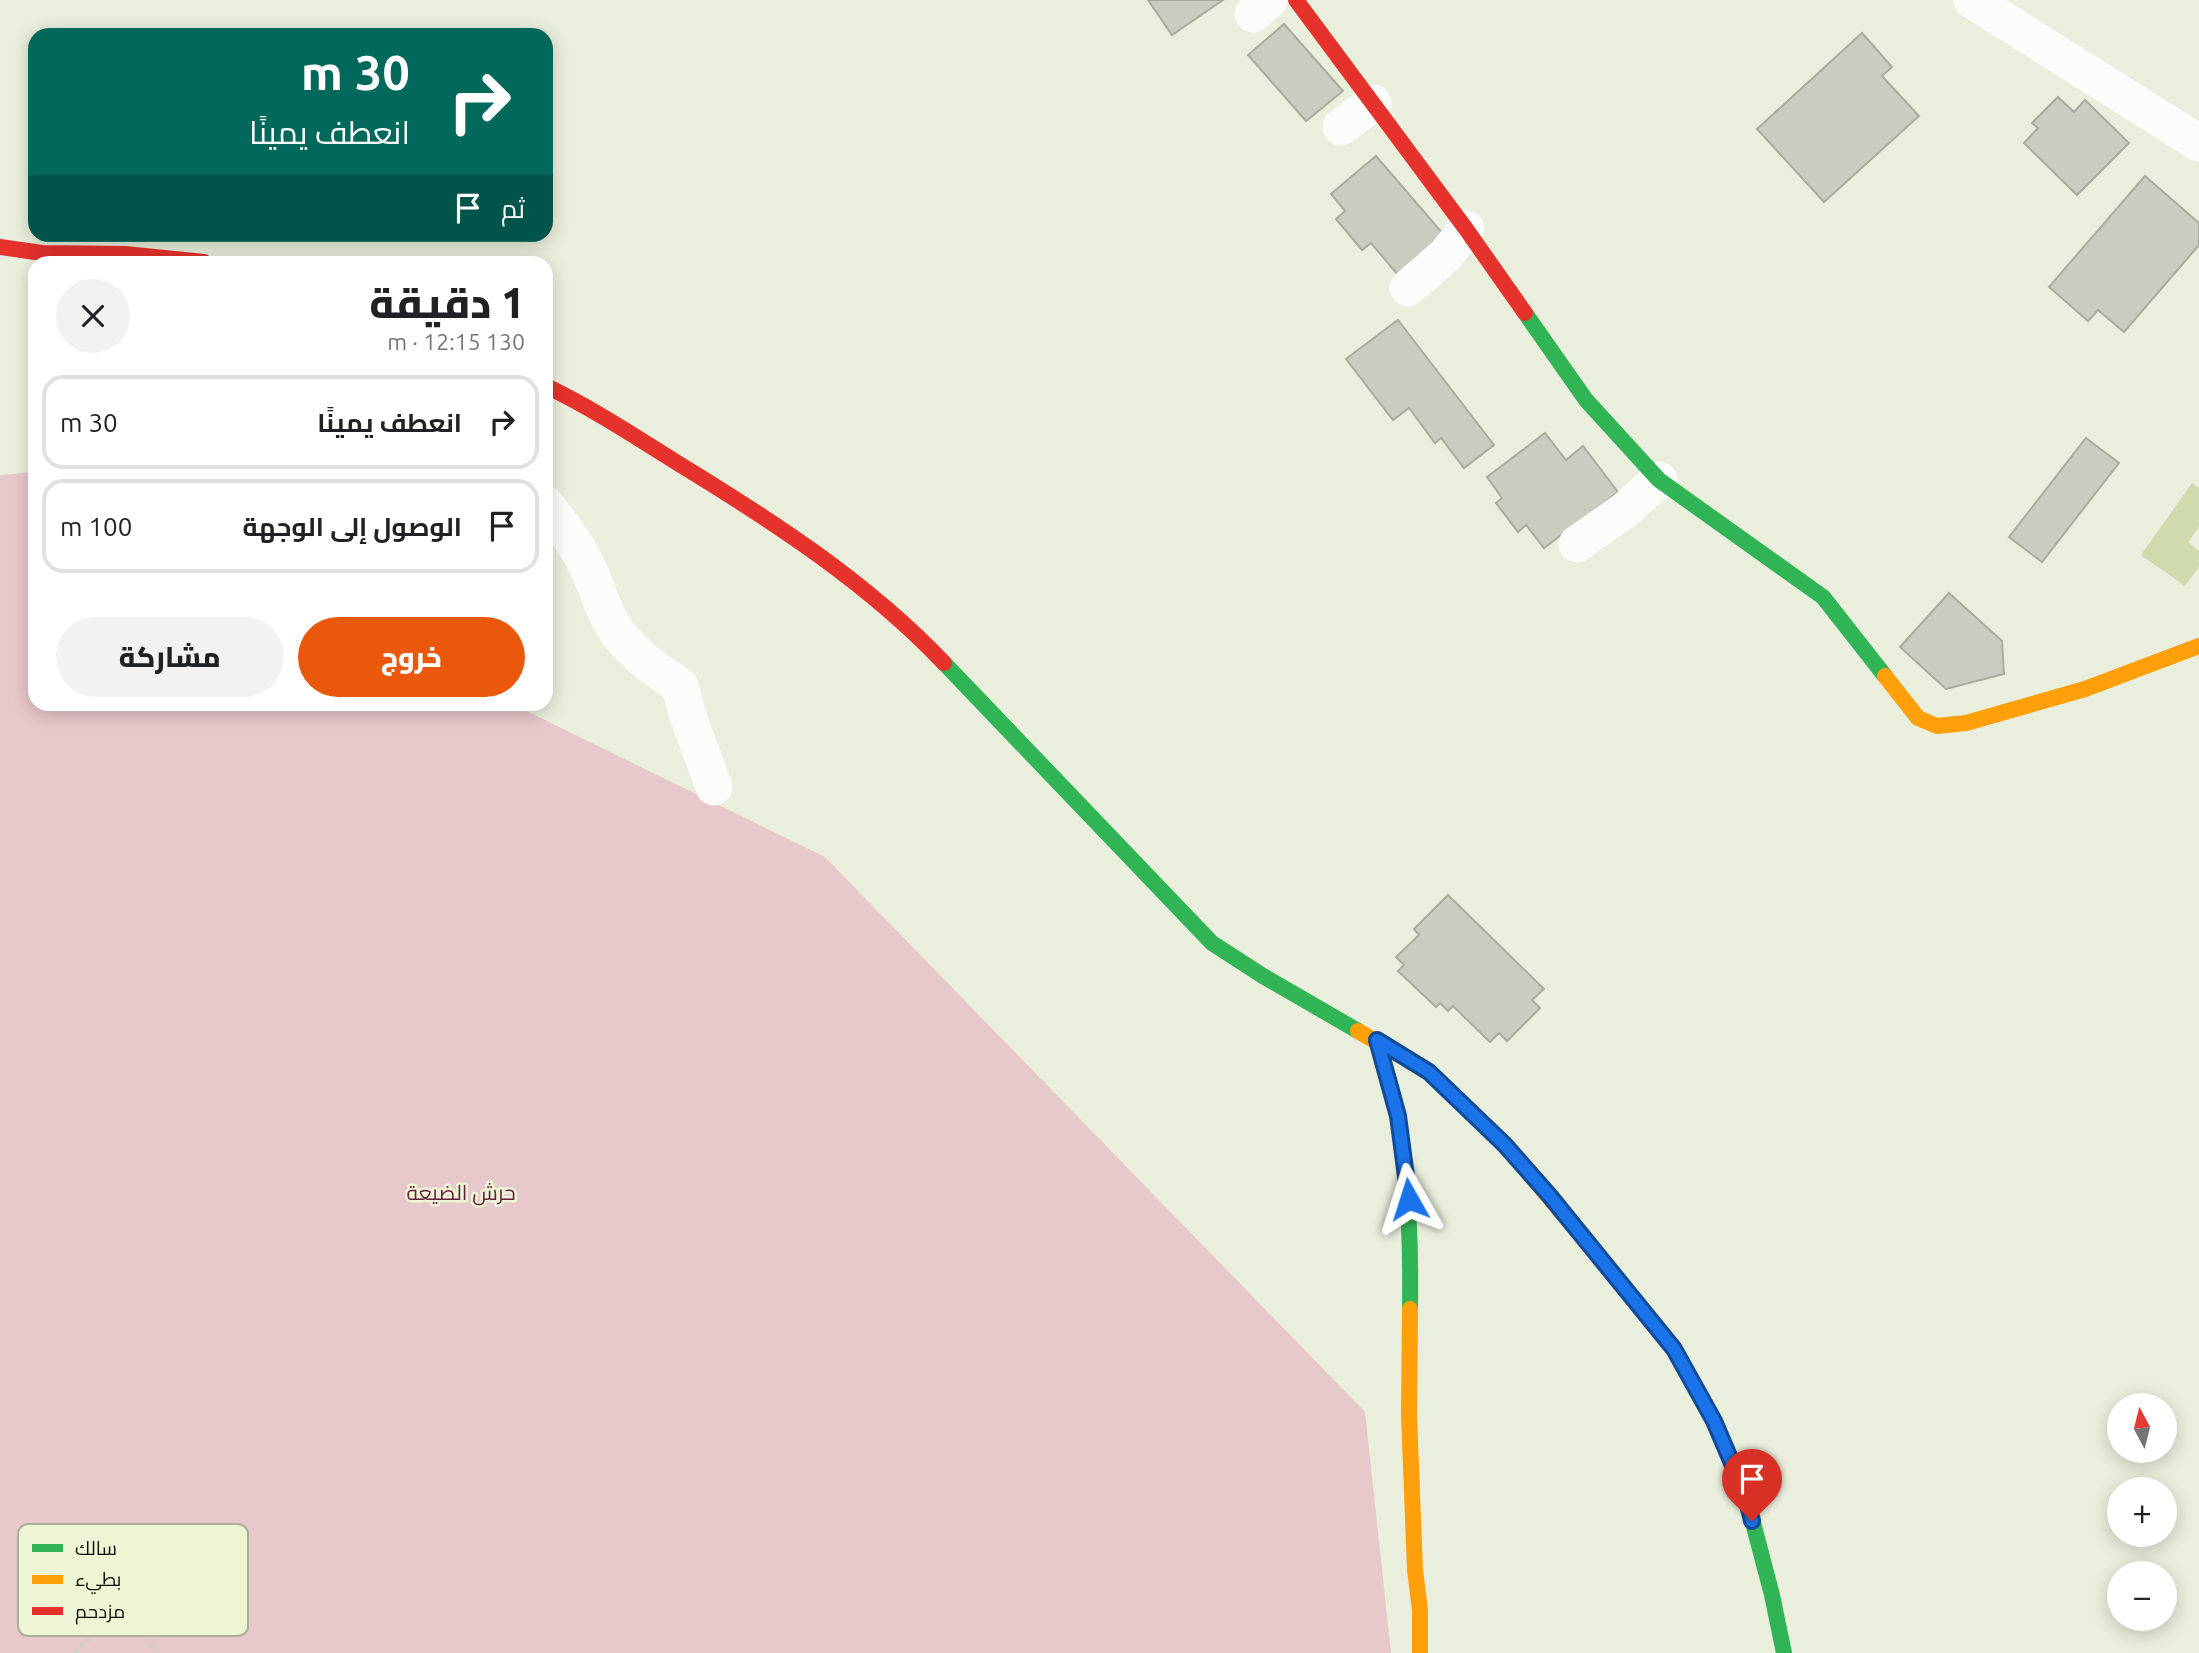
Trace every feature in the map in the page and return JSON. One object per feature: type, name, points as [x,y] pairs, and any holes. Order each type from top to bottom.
[{"type":"street","points":[[1296,0],[1466,229],[1586,400],[1658,480],[1824,597],[1918,719],[1937,726],[1966,723],[2085,689],[2199,646]]},
{"type":"street","points":[[1972,0],[2199,142]]},
{"type":"street","points":[[1341,127],[1373,103]]},
{"type":"street","points":[[1408,288],[1446,255],[1466,229]]},
{"type":"street","points":[[0,247],[41,253],[145,256]]},
{"type":"street","points":[[553,389],[583,404],[707,481],[780,528],[866,590],[928,645],[1212,943],[1263,976],[1429,1072],[1505,1145],[1674,1349],[1714,1421],[1746,1496],[1784,1653]]},
{"type":"street","points":[[1577,544],[1625,510],[1658,480]]},
{"type":"street","points":[[553,514],[587,564],[612,625],[657,671],[680,686],[713,787]]},
{"type":"street","points":[[1377,1040],[1398,1116],[1407,1180],[1411,1237],[1409,1415],[1420,1653]]},
{"type":"path","points":[[76,1653],[80,1646],[93,1636]]},
{"type":"path","points":[[149,1636],[154,1653]]},
{"type":"green space","name":"حرش الضيعة","points":[[28,473],[28,711],[526,711],[825,857],[1365,1412],[1391,1653],[0,1653],[0,475]]},
{"type":"shaded area","points":[[2192,483],[2199,488],[2199,527],[2188,542],[2199,551],[2199,567],[2185,586],[2141,555]]},
{"type":"building","points":[[1148,0],[1223,0],[1172,35]]},
{"type":"building","points":[[1284,24],[1343,91],[1306,121],[1248,55]]},
{"type":"building","points":[[1862,33],[1892,67],[1882,76],[1919,116],[1824,202],[1757,129]]},
{"type":"building","points":[[2058,97],[2074,112],[2085,100],[2129,143],[2077,195],[2024,143],[2038,128],[2032,123]]},
{"type":"building","points":[[1376,156],[1444,235],[1398,275],[1371,243],[1362,250],[1336,219],[1345,211],[1331,194]]},
{"type":"building","points":[[2145,176],[2199,223],[2199,245],[2124,332],[2098,310],[2088,321],[2049,287]]},
{"type":"building","points":[[1398,320],[1494,445],[1464,468],[1441,438],[1435,443],[1409,408],[1393,420],[1346,359]]},
{"type":"building","points":[[1545,433],[1566,460],[1583,446],[1618,492],[1544,548],[1526,525],[1518,532],[1496,503],[1502,498],[1487,477]]},
{"type":"building","points":[[2086,438],[2119,463],[2042,562],[2009,537]]},
{"type":"building","points":[[1949,593],[2002,641],[2004,674],[1946,689],[1900,647]]},
{"type":"building","points":[[1448,895],[1544,989],[1532,1000],[1540,1008],[1507,1041],[1499,1033],[1490,1042],[1453,1006],[1448,1011],[1440,1003],[1436,1007],[1398,971],[1404,965],[1396,957],[1419,935],[1414,929]]},
{"type":"traffic: fast","points":[[1525,313],[1586,400],[1659,480],[1823,597],[1885,676]]},
{"type":"traffic: fast","points":[[944,663],[1212,943],[1358,1031]]},
{"type":"traffic: fast","points":[[1377,1040],[1396,1109],[1405,1166],[1410,1237],[1410,1309]]},
{"type":"traffic: fast","points":[[1619,1281],[1674,1349],[1714,1421],[1746,1496],[1784,1653]]},
{"type":"traffic: slow","points":[[1885,676],[1918,718],[1937,726],[1966,723],[2085,689],[2199,646]]},
{"type":"traffic: slow","points":[[1358,1031],[1429,1072],[1505,1145],[1619,1281]]},
{"type":"traffic: slow","points":[[1410,1309],[1409,1415],[1420,1653]]},
{"type":"traffic: jam","points":[[1296,0],[1525,313]]},
{"type":"traffic: jam","points":[[0,247],[42,253],[145,256]]},
{"type":"traffic: jam","points":[[553,390],[616,425],[787,533],[885,607],[944,663]]},
{"type":"route","points":[[1409,1199],[1398,1116],[1377,1040],[1429,1072],[1505,1145],[1674,1349],[1714,1421],[1746,1496],[1752,1521]]}]
